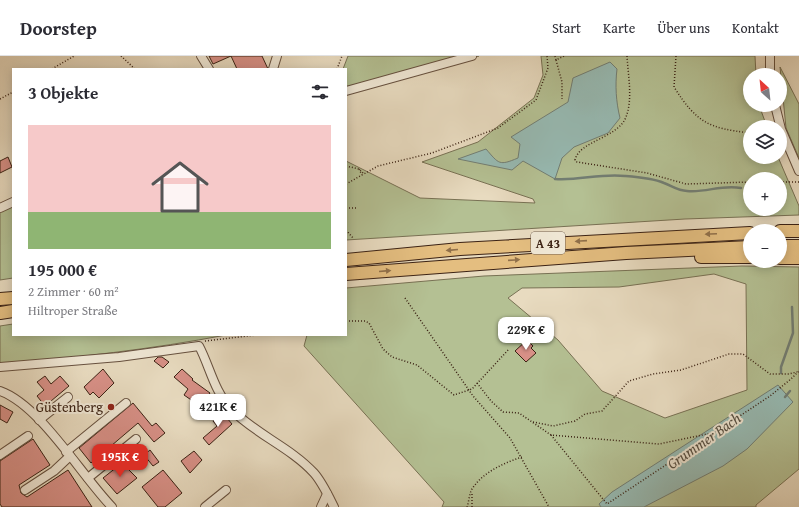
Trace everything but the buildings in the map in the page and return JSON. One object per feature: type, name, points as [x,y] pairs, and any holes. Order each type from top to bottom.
[{"type":"highway","points":[[787,231],[799,231]]},
{"type":"highway","name":"A 43","points":[[347,260],[460,249],[743,233]]},
{"type":"highway","points":[[787,246],[799,246]]},
{"type":"highway","name":"A 43","points":[[347,274],[626,252],[743,247]]},
{"type":"highway","points":[[626,252],[667,258],[743,257]]},
{"type":"highway","points":[[787,258],[799,258]]},
{"type":"highway","points":[[0,299],[12,298]]},
{"type":"highway","points":[[0,313],[12,311]]},
{"type":"street","points":[[201,56],[208,68]]},
{"type":"street","points":[[273,68],[277,56]]},
{"type":"street","points":[[347,92],[472,56]]},
{"type":"street","points":[[770,56],[770,68]]},
{"type":"street","points":[[776,112],[781,129],[799,171]]},
{"type":"street","points":[[0,208],[12,202]]},
{"type":"street","points":[[0,367],[119,358],[199,346],[219,394],[231,409],[245,421],[306,465],[321,481],[334,507]]},
{"type":"street","points":[[0,391],[22,403],[39,420],[88,478],[108,505]]},
{"type":"street","points":[[39,420],[68,397]]},
{"type":"street","points":[[24,490],[54,471],[68,454],[126,403]]},
{"type":"street","points":[[0,455],[28,436]]},
{"type":"street","points":[[88,478],[136,439]]},
{"type":"street","points":[[205,507],[226,490]]},
{"type":"street","points":[[321,507],[327,494]]},
{"type":"path","points":[[54,68],[74,56]]},
{"type":"path","points":[[121,56],[134,68]]},
{"type":"path","points":[[337,68],[342,56]]},
{"type":"path","points":[[347,166],[358,169],[364,174],[378,166],[432,153],[498,128],[536,100],[548,68],[546,56]]},
{"type":"path","points":[[555,56],[562,82],[562,99]]},
{"type":"path","points":[[556,60],[564,56]]},
{"type":"path","points":[[627,56],[629,102],[626,117],[618,129],[582,150],[576,156],[575,160],[577,162],[647,173],[686,184],[743,182]]},
{"type":"path","points":[[676,56],[674,87],[698,119],[714,126],[743,132]]},
{"type":"path","points":[[0,99],[12,93]]},
{"type":"path","points":[[347,183],[362,175],[358,169]]},
{"type":"path","points":[[787,182],[799,182]]},
{"type":"path","points":[[347,208],[357,208]]},
{"type":"path","points":[[347,231],[353,238]]},
{"type":"path","points":[[405,298],[470,391],[505,431],[522,457],[549,507]]},
{"type":"path","points":[[347,321],[365,321],[369,323],[383,349],[392,357],[417,365],[454,395],[470,391],[509,349]]},
{"type":"path","points":[[199,346],[204,342],[249,336]]},
{"type":"path","points":[[533,422],[553,426],[575,421],[585,414],[602,411],[629,381],[653,374],[681,370],[729,354],[743,354],[770,374],[789,374],[799,371]]},
{"type":"path","points":[[477,383],[491,401],[503,412],[519,413],[551,435],[607,504],[770,396],[799,371]]},
{"type":"path","points":[[551,435],[659,444],[713,433]]},
{"type":"path","points":[[467,507],[472,489],[490,472],[505,463],[522,457]]},
{"type":"path","points":[[472,489],[472,507]]},
{"type":"green space","points":[[348,56],[479,56],[347,94],[347,68],[343,68]]},
{"type":"green space","points":[[541,56],[755,56],[756,68],[743,68],[743,112],[762,112],[764,120],[743,120],[743,164],[781,164],[784,172],[743,172],[743,216],[770,216],[685,219],[347,240],[347,162],[420,198],[535,203],[533,199],[422,162],[478,142],[534,98],[543,75]]},
{"type":"green space","points":[[787,81],[799,104],[799,158],[787,130],[787,120],[785,120],[784,112],[787,112]]},
{"type":"green space","points":[[787,178],[799,206],[799,215],[787,215]]},
{"type":"green space","points":[[12,199],[12,278],[0,280],[0,205]]},
{"type":"green space","points":[[742,266],[743,268],[799,267],[799,469],[756,505],[756,507],[442,507],[444,502],[304,346],[307,336],[347,336],[347,288],[484,276]],"holes":[[[714,274],[746,284],[747,390],[665,418],[602,391],[558,340],[508,298],[522,288],[619,287]]]},
{"type":"green space","points":[[12,324],[12,336],[220,336],[170,345],[56,359],[0,364],[0,326]]},
{"type":"water","points":[[610,62],[617,69],[616,94],[620,118],[608,133],[574,147],[562,158],[555,179],[523,161],[512,170],[458,159],[486,149],[497,161],[503,163],[518,158],[520,144],[511,137],[568,102],[573,78]]},
{"type":"water","points":[[778,385],[793,402],[747,449],[723,466],[644,507],[601,507],[599,504],[612,492]]},
{"type":"waterway","name":"Grummer Bach","points":[[555,179],[616,175],[655,180],[684,191],[701,191],[727,187],[741,188]]},
{"type":"waterway","name":"Grummer Bach","points":[[781,373],[781,367],[793,333],[792,307]]},
{"type":"waterway","name":"Grummer Bach","points":[[785,397],[790,391]]},
{"type":"place","name":"Güstenberg","points":[[111,407]]}]
